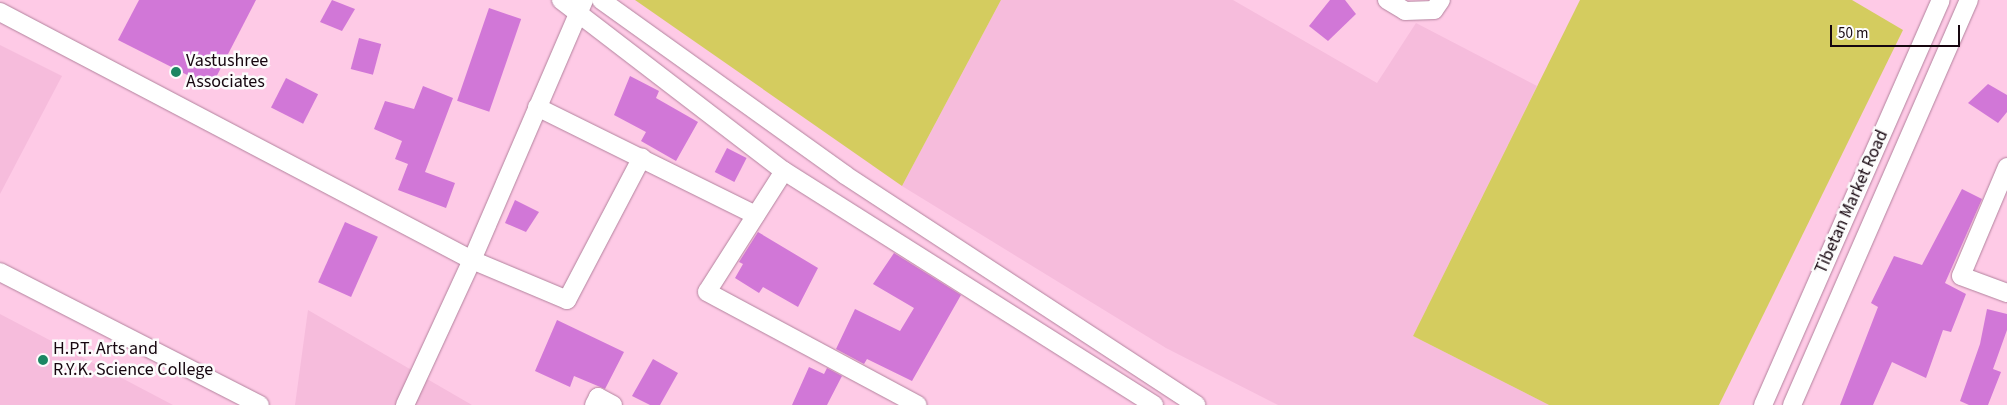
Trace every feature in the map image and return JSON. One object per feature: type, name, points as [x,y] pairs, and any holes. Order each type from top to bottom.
[{"type":"street","points":[[561,0],[581,6],[784,170],[1154,405]]},
{"type":"street","points":[[601,0],[845,174],[1197,405]]},
{"type":"street","points":[[1387,0],[1405,11],[1434,10],[1441,0]]},
{"type":"street","name":"Tibetan Market Road","points":[[1762,405],[1941,0]]},
{"type":"street","name":"Tibetan Market Road","points":[[1792,405],[1969,0]]},
{"type":"street","points":[[404,405],[472,260],[581,6]]},
{"type":"street","points":[[0,12],[472,260],[567,300],[642,157]]},
{"type":"street","points":[[537,107],[642,157],[756,215]]},
{"type":"street","points":[[2007,167],[1961,276],[2007,293]]},
{"type":"street","points":[[784,170],[707,292],[918,405]]},
{"type":"street","points":[[0,272],[260,405]]},
{"type":"street","points":[[594,405],[598,398],[613,405]]},
{"type":"shaded area","points":[[635,0],[1001,0],[902,186]]},
{"type":"shaded area","points":[[1001,0],[1233,0],[1377,83],[1416,23],[1537,86],[1413,336],[1549,405],[1278,405],[1166,348],[902,186]]},
{"type":"shaded area","points":[[1580,0],[1852,0],[1903,30],[1719,405],[1549,405],[1413,336]]},
{"type":"shaded area","points":[[0,45],[62,76],[0,194]]},
{"type":"shaded area","points":[[308,310],[472,405],[295,405]]},
{"type":"shaded area","name":"H.P.T. Arts and R.Y.K. Science College","points":[[0,314],[173,405],[0,405]]},
{"type":"building","points":[[139,0],[256,0],[211,87],[118,40]]},
{"type":"building","points":[[332,0],[355,9],[342,31],[320,22]]},
{"type":"building","points":[[1330,0],[1345,0],[1356,14],[1328,41],[1309,26]]},
{"type":"building","points":[[489,8],[521,19],[489,112],[457,101]]},
{"type":"building","points":[[359,38],[381,44],[373,75],[351,69]]},
{"type":"building","points":[[630,76],[659,91],[656,98],[698,122],[676,161],[641,141],[646,132],[614,115]]},
{"type":"building","points":[[286,78],[318,94],[303,124],[271,107]]},
{"type":"building","points":[[1988,84],[2007,95],[2007,112],[1998,123],[1968,103]]},
{"type":"building","points":[[423,86],[453,98],[425,172],[455,183],[446,208],[398,190],[408,164],[395,159],[402,141],[374,129],[385,101],[414,109]]},
{"type":"building","points":[[727,148],[747,158],[734,182],[715,172]]},
{"type":"building","points":[[1962,189],[1982,199],[1945,283],[1966,294],[1951,332],[1943,330],[1926,378],[1892,362],[1873,405],[1840,405],[1878,307],[1871,303],[1894,256],[1922,265]]},
{"type":"building","points":[[515,200],[539,212],[526,232],[505,223]]},
{"type":"building","points":[[345,222],[378,237],[351,297],[318,282]]},
{"type":"building","points":[[758,232],[818,268],[798,307],[763,287],[759,293],[735,278],[743,264],[739,262]]},
{"type":"building","points":[[894,253],[961,295],[912,381],[867,359],[864,364],[836,349],[855,309],[900,331],[914,308],[873,284]]},
{"type":"building","points":[[1987,309],[2007,314],[2007,330],[1993,369],[2001,372],[1988,405],[1969,405],[1960,401],[1980,344]]},
{"type":"building","points":[[557,320],[624,352],[605,389],[574,376],[570,387],[535,371]]},
{"type":"building","points":[[653,359],[678,373],[660,405],[650,405],[632,396]]},
{"type":"building","points":[[809,367],[824,374],[827,368],[842,376],[827,405],[792,405]]},
{"type":"place","name":"Vastushree Associates","points":[[176,72]]},
{"type":"place","name":"H.P.T. Arts and R.Y.K. Science College","points":[[43,360]]}]
